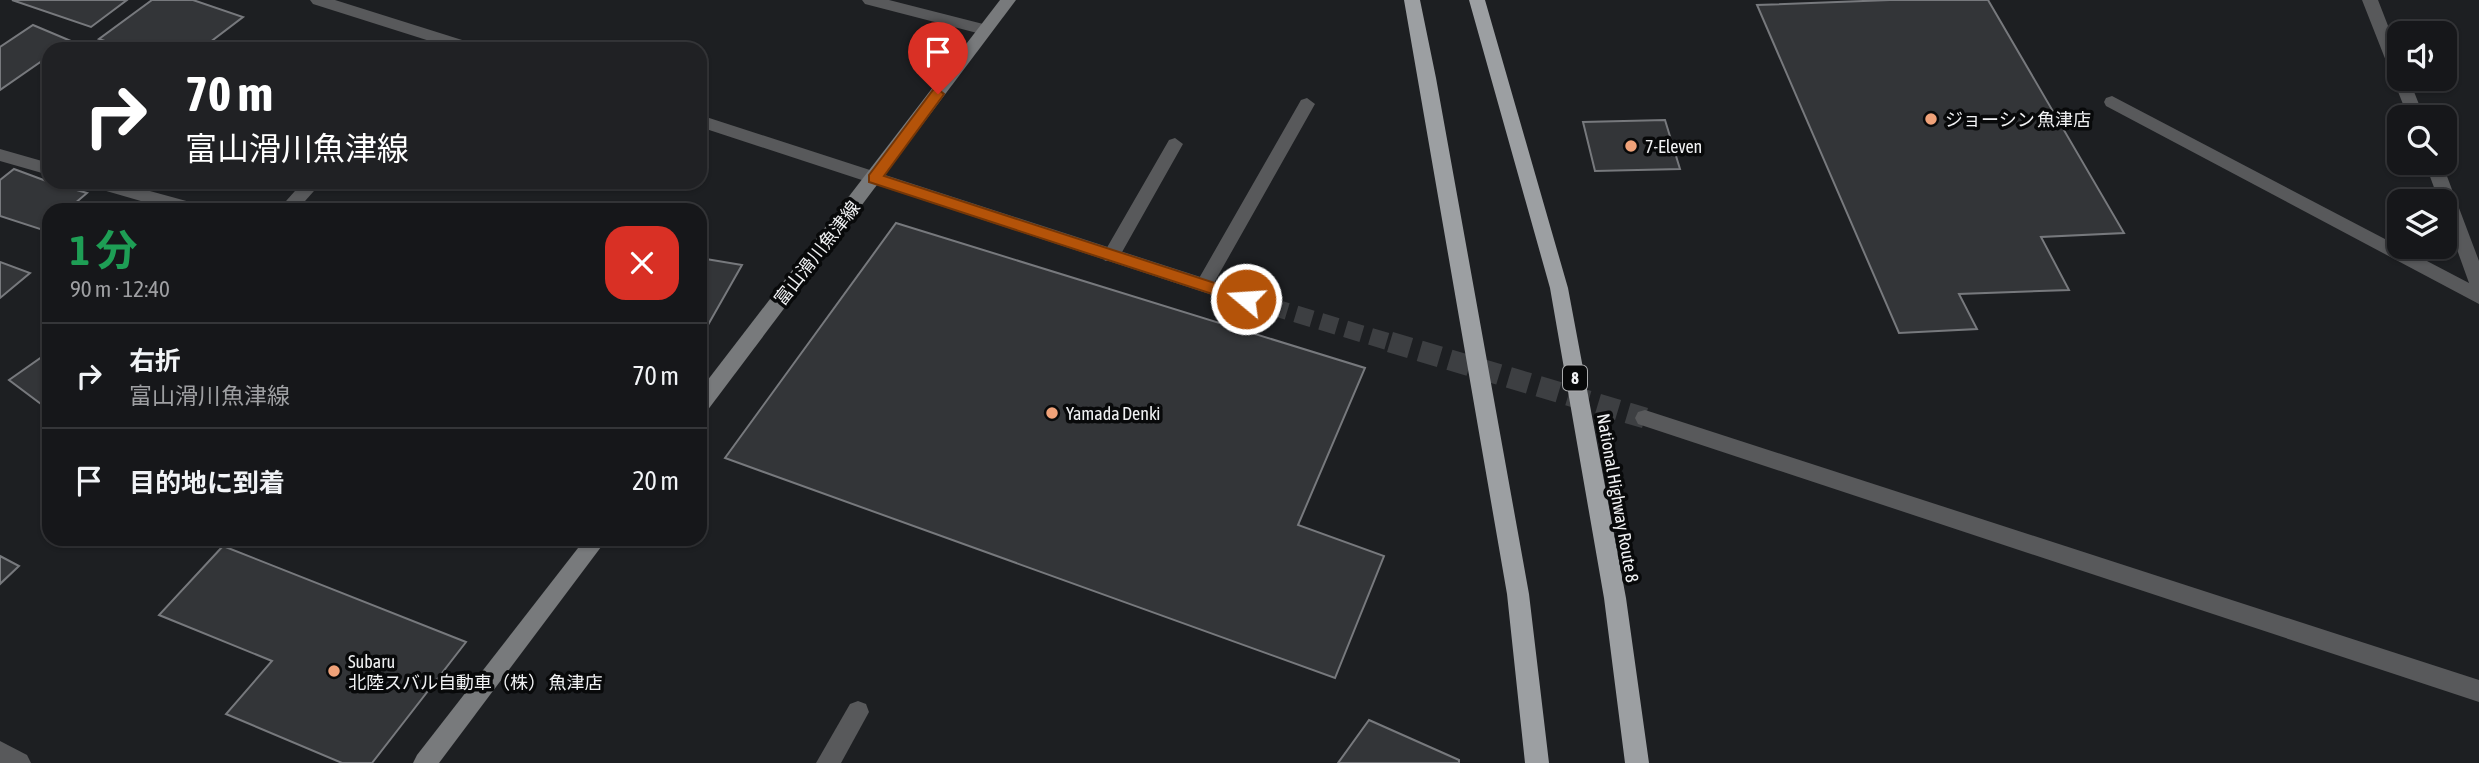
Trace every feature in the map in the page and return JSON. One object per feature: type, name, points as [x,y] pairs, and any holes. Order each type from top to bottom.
[{"type":"highway","points":[[1412,0],[1518,594],[1536,763]]},
{"type":"highway","name":"National Highway Route 8","points":[[1478,0],[1559,288],[1615,598],[1637,763]]},
{"type":"main road","name":"富山滑川魚津線","points":[[707,396],[874,179],[1007,0]]},
{"type":"main road","points":[[425,763],[592,546]]},
{"type":"street","points":[[317,0],[446,42]]},
{"type":"street","points":[[870,0],[985,30]]},
{"type":"street","points":[[2370,0],[2387,43]]},
{"type":"street","points":[[2112,102],[2479,297]]},
{"type":"street","points":[[1204,285],[1307,104]]},
{"type":"street","points":[[707,123],[1246,299]]},
{"type":"street","points":[[1111,256],[1175,144]]},
{"type":"street","points":[[0,155],[42,167]]},
{"type":"street","points":[[2439,175],[2479,285]]},
{"type":"street","points":[[120,189],[170,203]]},
{"type":"street","points":[[294,203],[306,189]]},
{"type":"street","points":[[2460,230],[2479,240]]},
{"type":"street","points":[[1645,418],[2479,691]]},
{"type":"street","points":[[828,763],[858,712]]},
{"type":"street","points":[[0,752],[19,763]]},
{"type":"building","points":[[12,0],[127,0],[91,27]]},
{"type":"building","points":[[152,0],[193,0],[243,17],[210,42],[108,42],[99,39]]},
{"type":"building","name":"ジョーシン 魚津店","points":[[1890,0],[1988,0],[2124,233],[2041,237],[2069,290],[1959,294],[1977,329],[1899,333],[1757,5]]},
{"type":"building","points":[[33,25],[71,41],[42,42],[42,61],[0,90],[0,47]]},
{"type":"building","name":"7-Eleven","points":[[1665,120],[1680,169],[1595,171],[1583,122]]},
{"type":"building","points":[[14,169],[42,179],[42,189],[73,189],[87,193],[75,203],[42,203],[42,230],[0,216],[0,180]]},
{"type":"building","name":"Yamada Denki","points":[[896,223],[1365,368],[1298,525],[1384,556],[1335,678],[725,458]]},
{"type":"building","points":[[707,259],[742,265],[707,327]]},
{"type":"building","points":[[0,262],[30,273],[0,298]]},
{"type":"building","points":[[42,357],[42,405],[9,380]]},
{"type":"building","points":[[223,546],[466,642],[372,763],[342,763],[226,714],[272,661],[159,615]]},
{"type":"building","points":[[0,556],[19,566],[0,584]]},
{"type":"building","points":[[1369,720],[1459,760],[1459,763],[1338,763]]},
{"type":"tunnel","points":[[1246,299],[1396,344]]},
{"type":"tunnel","points":[[1390,342],[1645,418]]},
{"type":"place","name":"ジョーシン 魚津店","points":[[1931,119]]},
{"type":"place","name":"7-Eleven","points":[[1631,146]]},
{"type":"place","name":"Yamada Denki","points":[[1052,413]]},
{"type":"place","name":"Subaru 北陸スバル自動車（株） 魚津店","points":[[334,671]]},
{"type":"route","points":[[938,94],[874,179],[1246,299]]}]
